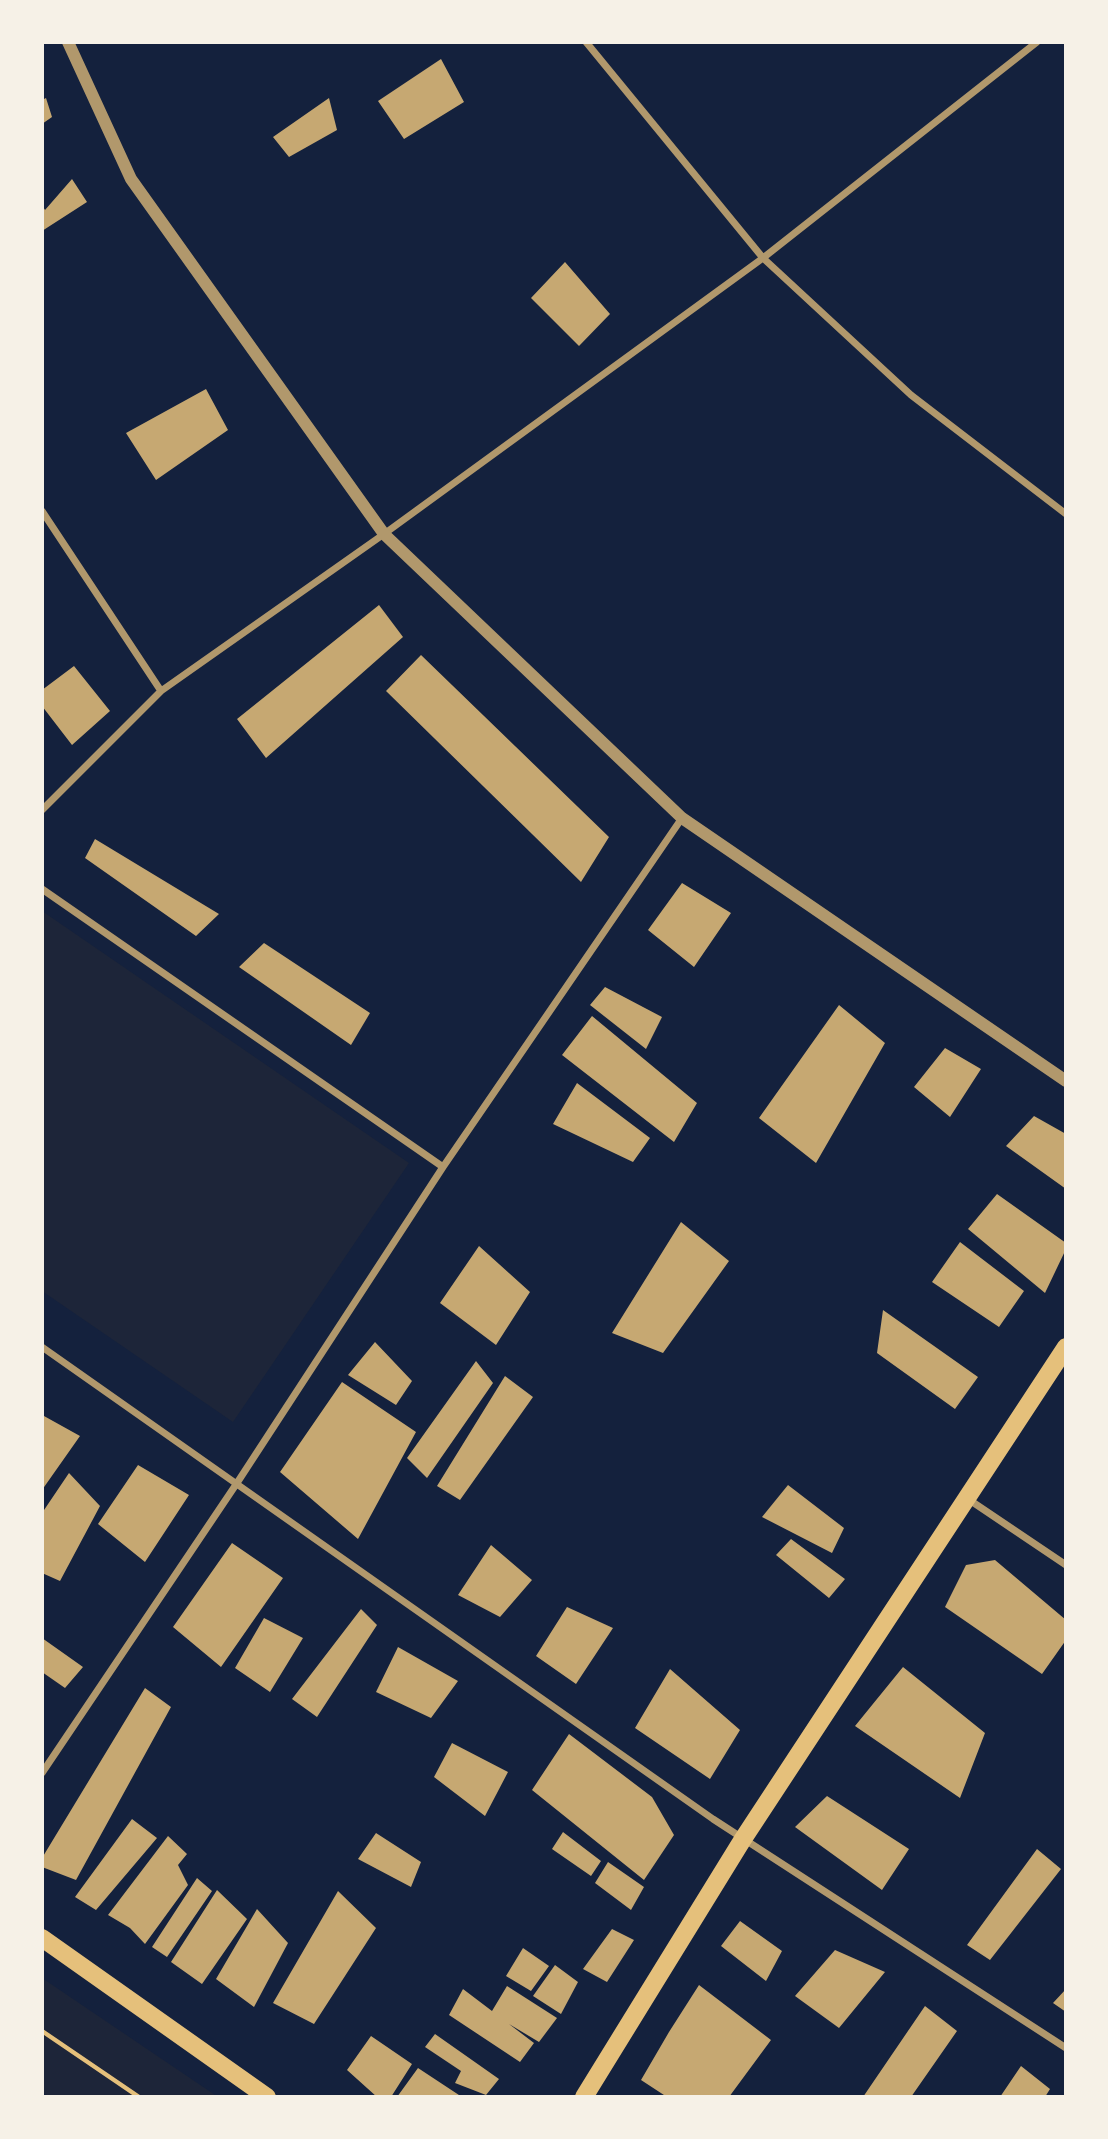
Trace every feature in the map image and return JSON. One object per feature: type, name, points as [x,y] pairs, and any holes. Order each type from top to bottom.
[{"type":"main road","points":[[584,2097],[743,1839],[1066,1347]]},
{"type":"main road","points":[[42,1938],[267,2097]]},
{"type":"street","points":[[68,42],[131,179],[384,534],[682,818],[1066,1081]]},
{"type":"street","points":[[586,42],[763,258],[911,395],[1066,514]]},
{"type":"street","points":[[42,810],[161,691],[384,534],[763,258],[1037,42]]},
{"type":"street","points":[[42,510],[161,691]]},
{"type":"street","points":[[42,1773],[237,1483],[443,1167],[682,818]]},
{"type":"street","points":[[42,889],[443,1167]]},
{"type":"street","points":[[42,1347],[743,1839],[1066,2048]]},
{"type":"street","points":[[966,1499],[1066,1565]]},
{"type":"path","points":[[42,2032],[139,2097]]},
{"type":"shaded area","points":[[42,911],[409,1163],[233,1422],[42,1291]]},
{"type":"shaded area","points":[[42,1978],[218,2097],[50,2097],[42,2092]]},
{"type":"building","points":[[441,59],[464,102],[404,139],[378,101]]},
{"type":"building","points":[[46,98],[52,117],[42,124],[42,100]]},
{"type":"building","points":[[329,98],[337,130],[289,157],[273,137]]},
{"type":"building","points":[[72,179],[87,202],[42,231],[42,205],[45,210]]},
{"type":"building","points":[[565,262],[610,314],[579,346],[531,298]]},
{"type":"building","points":[[206,389],[228,430],[156,480],[126,433]]},
{"type":"building","points":[[379,605],[403,637],[266,758],[237,719]]},
{"type":"building","points":[[421,655],[609,837],[581,882],[386,691]]},
{"type":"building","points":[[74,666],[110,711],[72,745],[42,706],[42,690]]},
{"type":"building","points":[[95,839],[219,914],[196,936],[85,858]]},
{"type":"building","points":[[682,883],[731,913],[694,967],[648,930]]},
{"type":"building","points":[[264,943],[370,1013],[351,1045],[239,967]]},
{"type":"building","points":[[605,987],[662,1017],[646,1049],[590,1005]]},
{"type":"building","points":[[839,1005],[885,1043],[816,1163],[759,1118]]},
{"type":"building","points":[[592,1016],[697,1103],[674,1142],[562,1055]]},
{"type":"building","points":[[945,1048],[981,1069],[950,1117],[914,1087]]},
{"type":"building","points":[[577,1083],[650,1138],[633,1162],[553,1124]]},
{"type":"building","points":[[1034,1116],[1066,1134],[1066,1189],[1006,1146]]},
{"type":"building","points":[[997,1194],[1066,1243],[1066,1249],[1045,1293],[968,1229]]},
{"type":"building","points":[[681,1222],[729,1261],[663,1353],[612,1333]]},
{"type":"building","points":[[960,1242],[1024,1291],[999,1327],[932,1282]]},
{"type":"building","points":[[479,1246],[530,1292],[496,1345],[440,1303]]},
{"type":"building","points":[[883,1310],[978,1377],[955,1409],[877,1353]]},
{"type":"building","points":[[375,1342],[412,1381],[396,1405],[348,1375]]},
{"type":"building","points":[[476,1361],[493,1383],[427,1478],[407,1458]]},
{"type":"building","points":[[505,1376],[533,1397],[460,1500],[437,1486]]},
{"type":"building","points":[[342,1382],[416,1432],[358,1539],[280,1472]]},
{"type":"building","points":[[44,1416],[80,1436],[42,1490],[42,1419]]},
{"type":"building","points":[[138,1465],[189,1495],[145,1562],[98,1524]]},
{"type":"building","points":[[69,1473],[100,1506],[60,1581],[42,1573],[42,1513]]},
{"type":"building","points":[[788,1485],[844,1528],[832,1553],[762,1517]]},
{"type":"building","points":[[791,1539],[845,1579],[829,1598],[776,1555]]},
{"type":"building","points":[[232,1543],[283,1578],[221,1667],[173,1627]]},
{"type":"building","points":[[491,1545],[532,1580],[500,1617],[458,1595]]},
{"type":"building","points":[[995,1560],[1066,1620],[1066,1640],[1042,1674],[945,1607],[966,1565]]},
{"type":"building","points":[[567,1607],[613,1628],[576,1684],[536,1656]]},
{"type":"building","points":[[361,1609],[377,1625],[317,1717],[292,1699]]},
{"type":"building","points":[[264,1618],[303,1638],[270,1692],[235,1668]]},
{"type":"building","points":[[42,1638],[83,1667],[65,1688],[42,1672]]},
{"type":"building","points":[[398,1647],[458,1681],[431,1718],[376,1692]]},
{"type":"building","points":[[903,1667],[985,1733],[960,1798],[855,1726]]},
{"type":"building","points":[[670,1669],[740,1730],[710,1779],[635,1728]]},
{"type":"building","points":[[145,1688],[171,1707],[76,1880],[42,1867],[42,1858]]},
{"type":"building","points":[[569,1734],[652,1797],[674,1835],[644,1880],[532,1790]]},
{"type":"building","points":[[452,1743],[508,1772],[485,1816],[434,1777]]},
{"type":"building","points":[[827,1796],[909,1849],[882,1890],[795,1827]]},
{"type":"building","points":[[132,1819],[157,1838],[96,1910],[75,1897]]},
{"type":"building","points":[[563,1832],[601,1861],[591,1876],[552,1849]]},
{"type":"building","points":[[376,1833],[421,1862],[411,1887],[358,1859]]},
{"type":"building","points":[[168,1836],[187,1854],[178,1865],[188,1885],[145,1944],[130,1928],[108,1915]]},
{"type":"building","points":[[1037,1849],[1061,1869],[990,1960],[967,1945]]},
{"type":"building","points":[[608,1862],[644,1887],[631,1910],[595,1883]]},
{"type":"building","points":[[197,1878],[212,1891],[167,1957],[152,1947]]},
{"type":"building","points":[[217,1890],[247,1919],[202,1984],[171,1962]]},
{"type":"building","points":[[338,1891],[376,1928],[314,2024],[273,2003]]},
{"type":"building","points":[[257,1909],[288,1943],[254,2007],[216,1979]]},
{"type":"building","points":[[740,1921],[782,1951],[766,1981],[721,1946]]},
{"type":"building","points":[[612,1929],[634,1940],[607,1982],[583,1969]]},
{"type":"building","points":[[523,1948],[549,1966],[531,1991],[506,1976]]},
{"type":"building","points":[[835,1950],[885,1972],[839,2028],[795,1996]]},
{"type":"building","points":[[555,1965],[578,1982],[561,2014],[533,1996]]},
{"type":"building","points":[[699,1985],[771,2040],[729,2097],[667,2097],[641,2080]]},
{"type":"building","points":[[507,1986],[557,2018],[539,2042],[509,2024],[534,2043],[520,2062],[449,2015],[463,1989],[492,2011]]},
{"type":"building","points":[[1066,1989],[1066,2012],[1053,2003]]},
{"type":"building","points":[[925,2006],[957,2031],[911,2097],[863,2097]]},
{"type":"building","points":[[435,2034],[499,2079],[486,2095],[455,2083],[461,2071],[425,2047]]},
{"type":"building","points":[[371,2036],[412,2064],[391,2097],[377,2097],[347,2070]]},
{"type":"building","points":[[1021,2066],[1050,2089],[1045,2097],[1000,2097]]},
{"type":"building","points":[[418,2068],[462,2097],[397,2097]]}]
